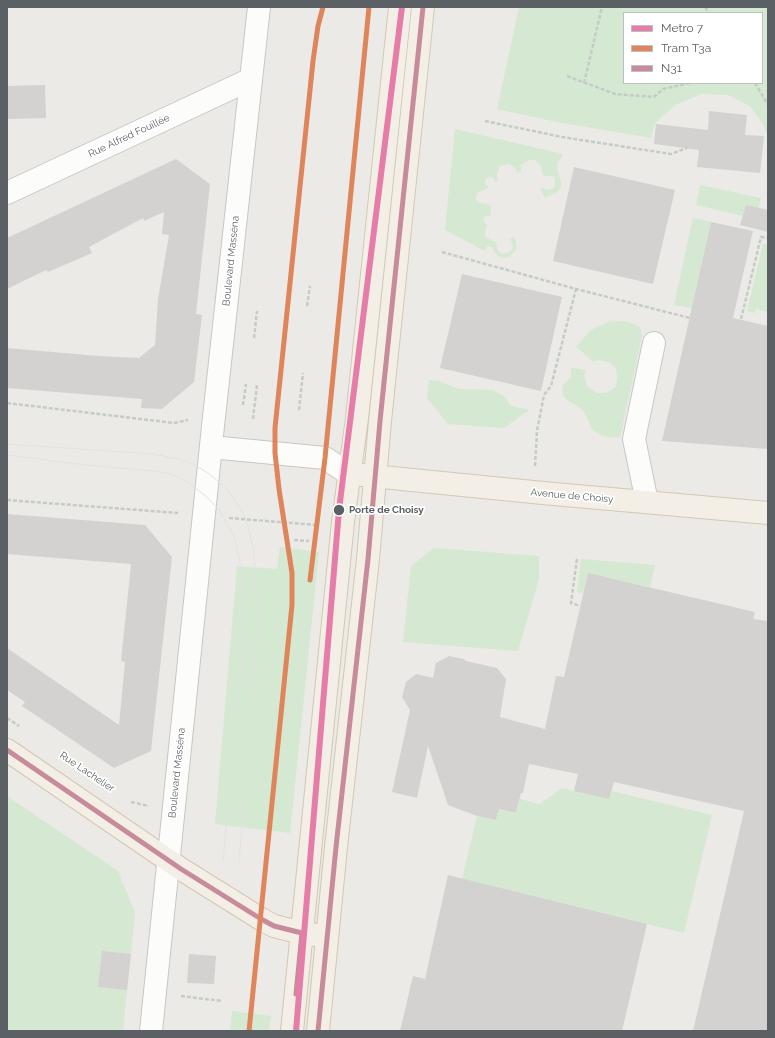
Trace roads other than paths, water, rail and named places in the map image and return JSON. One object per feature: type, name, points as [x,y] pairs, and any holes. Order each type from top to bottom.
[{"type":"main road","points":[[292,1031],[343,522],[358,411],[400,7]]},
{"type":"main road","points":[[318,1031],[423,7]]},
{"type":"main road","name":"Avenue de Choisy","points":[[349,474],[768,513]]},
{"type":"main road","points":[[7,750],[169,860],[261,919],[274,926],[327,937]]},
{"type":"street","name":"Boulevard Masséna","points":[[152,1031],[214,415],[259,7]]},
{"type":"street","name":"Rue Alfred Fouillée","points":[[7,193],[251,79]]},
{"type":"street","points":[[647,502],[634,439],[654,343]]},
{"type":"street","points":[[211,447],[325,458],[349,474]]},
{"type":"tram line","name":"T3a","points":[[249,1031],[292,605],[292,573],[279,489],[275,453],[275,428],[313,61],[318,26],[323,7]]},
{"type":"tram line","name":"T3a","points":[[310,580],[325,458],[369,7]]},
{"type":"tram line","points":[[7,444],[153,454],[179,459],[193,464],[208,473],[226,488],[240,507],[246,519],[254,552],[258,625],[239,862]]},
{"type":"tram line","points":[[7,455],[170,474],[184,480],[206,496],[219,510],[234,536],[242,572],[243,649],[223,861]]},
{"type":"metro line","name":"7","points":[[296,1031],[339,510],[402,7]]},
{"type":"place","name":"Porte de Choisy","points":[[339,510]]}]
